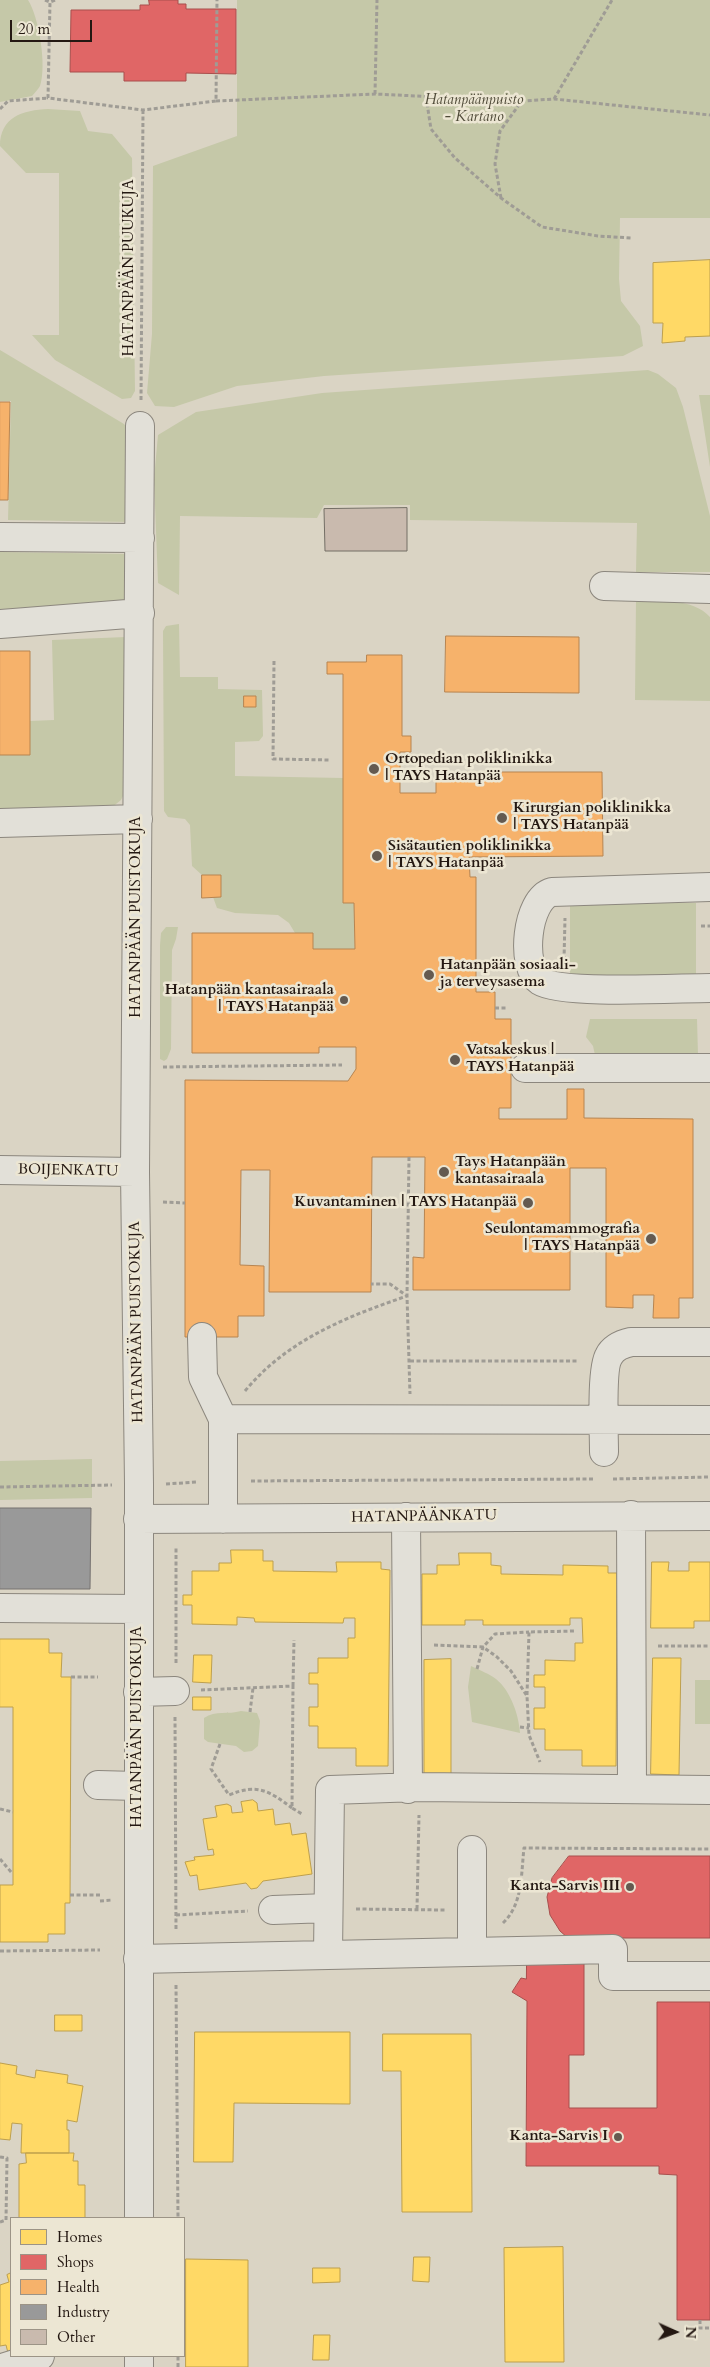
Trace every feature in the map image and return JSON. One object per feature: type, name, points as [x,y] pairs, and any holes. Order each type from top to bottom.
[{"type":"street","name":"HATANPÄÄN PUISTOKUJA","points":[[139,2217],[137,1786],[139,1484],[135,1172],[140,426]]},
{"type":"street","points":[[0,536],[140,538]]},
{"type":"street","points":[[604,586],[710,589]]},
{"type":"street","points":[[0,624],[140,613]]},
{"type":"street","points":[[0,823],[138,819]]},
{"type":"street","points":[[710,887],[552,892],[542,897],[532,913],[529,926],[530,969],[538,980],[547,985],[643,989],[710,988]]},
{"type":"street","points":[[525,1068],[710,1068]]},
{"type":"street","name":"BOIJENKATU","points":[[0,1170],[135,1172]]},
{"type":"street","points":[[202,1337],[203,1377],[223,1419],[223,1519]]},
{"type":"street","points":[[605,1466],[606,1361],[614,1349],[631,1342],[710,1342]]},
{"type":"street","points":[[223,1419],[710,1420]]},
{"type":"street","points":[[631,1515],[632,1789]]},
{"type":"street","name":"HATANPÄÄNKATU","points":[[138,1518],[710,1516]]},
{"type":"street","points":[[406,1517],[408,1788]]},
{"type":"street","points":[[0,1608],[138,1609]]},
{"type":"street","points":[[138,1692],[175,1691]]},
{"type":"street","points":[[98,1785],[137,1786]]},
{"type":"street","points":[[328,1954],[330,1790],[408,1788],[710,1790]]},
{"type":"street","points":[[472,1850],[472,1951]]},
{"type":"street","points":[[274,1910],[328,1908]]},
{"type":"street","points":[[138,1959],[613,1949],[613,1976],[710,1976]]},
{"type":"street","points":[[5,2367],[37,2357]]},
{"type":"path","points":[[45,0],[55,0]]},
{"type":"path","points":[[216,101],[218,0]]},
{"type":"path","points":[[375,94],[377,0]]},
{"type":"path","points":[[554,99],[612,0]]},
{"type":"path","points":[[48,98],[50,1]]},
{"type":"path","points":[[0,109],[8,101],[48,98],[143,110],[216,101],[375,94],[522,101],[554,99],[710,115]]},
{"type":"path","points":[[426,97],[431,129],[455,158],[501,198],[542,227],[598,236],[631,238]]},
{"type":"path","points":[[501,198],[495,164],[500,131],[522,101]]},
{"type":"path","name":"HATANPÄÄN PUUKUJA","points":[[140,426],[143,110]]},
{"type":"path","points":[[274,661],[273,759],[330,760]]},
{"type":"path","points":[[564,966],[565,913]]},
{"type":"path","points":[[701,926],[710,926]]},
{"type":"path","points":[[495,1008],[507,1008]]},
{"type":"path","points":[[157,1067],[342,1065]]},
{"type":"path","points":[[409,1157],[406,1296],[410,1361],[410,1418]]},
{"type":"path","points":[[157,1202],[185,1203]]},
{"type":"path","points":[[371,1284],[390,1284],[406,1296]]},
{"type":"path","points":[[223,1419],[256,1377],[290,1349],[342,1320],[406,1296]]},
{"type":"path","points":[[410,1361],[606,1361]]},
{"type":"path","points":[[605,1466],[710,1477]]},
{"type":"path","points":[[0,1487],[167,1484],[222,1481],[599,1479]]},
{"type":"path","points":[[167,1484],[175,1497],[178,2217]]},
{"type":"path","points":[[477,1669],[483,1647],[495,1634],[575,1631]]},
{"type":"path","points":[[529,1632],[527,1696],[529,1735],[542,1767],[561,1789]]},
{"type":"path","points":[[292,1808],[294,1640]]},
{"type":"path","points":[[425,1645],[483,1647],[497,1657],[511,1671],[527,1696]]},
{"type":"path","points":[[656,1646],[710,1646]]},
{"type":"path","points":[[71,1676],[98,1677]]},
{"type":"path","points":[[175,1691],[293,1686]]},
{"type":"path","points":[[250,1712],[253,1688]]},
{"type":"path","points":[[520,1727],[529,1728]]},
{"type":"path","points":[[220,1744],[211,1769],[229,1795],[244,1789],[268,1790],[292,1808],[329,1830]]},
{"type":"path","points":[[0,1810],[13,1812]]},
{"type":"path","points":[[328,1908],[471,1910],[480,1922],[488,1927],[501,1925],[513,1914],[520,1892],[524,1848],[710,1849]]},
{"type":"path","points":[[0,1859],[12,1873]]},
{"type":"path","points":[[70,1895],[100,1895]]},
{"type":"path","points":[[176,1915],[274,1910]]},
{"type":"path","points":[[0,1951],[100,1950]]},
{"type":"path","points":[[0,2157],[7,2158],[6,2220],[0,2222]]},
{"type":"path","points":[[700,2320],[700,2328],[710,2328]]},
{"type":"green space","points":[[0,0],[28,0],[36,18],[41,42],[43,67],[40,86],[32,96],[0,102]]},
{"type":"green space","name":"Hatanpäänpuisto - Kartano","points":[[237,0],[710,0],[710,218],[620,218],[619,279],[621,301],[640,326],[643,346],[623,356],[324,376],[237,386],[174,407],[155,406],[147,393],[152,334],[153,166],[237,136]]},
{"type":"green space","points":[[48,109],[80,111],[88,131],[112,134],[132,158],[135,391],[131,398],[122,399],[55,360],[32,335],[59,335],[59,173],[26,173],[0,146],[4,128],[15,117],[30,111]]},
{"type":"green space","points":[[0,350],[124,424],[131,432],[131,522],[8,520],[11,401],[0,401]]},
{"type":"green space","points":[[648,370],[658,374],[676,388],[683,407],[710,516],[710,572],[636,572],[637,523],[410,520],[410,505],[324,505],[317,518],[180,516],[179,595],[158,583],[154,479],[158,435],[196,412],[322,393]]},
{"type":"green space","points":[[699,395],[710,395],[710,467]]},
{"type":"green space","points":[[0,552],[130,554],[128,596],[121,602],[0,612]]},
{"type":"green space","points":[[636,600],[675,602],[694,606],[710,617],[710,701],[635,700]]},
{"type":"green space","points":[[179,624],[180,677],[218,677],[218,689],[262,690],[263,736],[259,741],[235,742],[235,776],[343,778],[343,903],[354,903],[355,949],[313,949],[313,933],[295,933],[289,923],[278,915],[235,913],[217,908],[213,897],[221,897],[221,875],[202,875],[192,866],[190,825],[185,819],[168,817],[164,811],[163,631],[166,626]]},
{"type":"green space","points":[[126,637],[125,792],[121,800],[111,808],[0,810],[0,755],[30,755],[30,721],[54,720],[52,640]]},
{"type":"green space","points":[[570,903],[696,903],[696,975],[570,975]]},
{"type":"green space","points":[[166,927],[178,927],[172,950],[171,1049],[167,1059],[164,1061],[160,1059],[160,945],[161,933]]},
{"type":"green space","points":[[590,1019],[697,1019],[698,1055],[595,1055],[593,1046],[586,1037]]},
{"type":"green space","points":[[92,1459],[92,1498],[0,1500],[0,1461]]},
{"type":"green space","points":[[471,1666],[494,1677],[506,1690],[516,1712],[520,1733],[472,1722],[468,1687]]},
{"type":"green space","points":[[695,1680],[710,1680],[710,1724],[695,1724]]},
{"type":"green space","points":[[241,1711],[257,1713],[260,1721],[258,1746],[252,1751],[244,1752],[236,1746],[208,1742],[204,1739],[204,1718],[218,1713]]},
{"type":"building: Homes","points":[[710,260],[710,336],[685,337],[685,341],[662,343],[663,323],[653,323],[653,263]]},
{"type":"building: Homes","points":[[231,1550],[263,1550],[263,1561],[273,1561],[273,1571],[337,1572],[336,1562],[381,1562],[381,1569],[390,1570],[388,1766],[356,1766],[356,1748],[318,1748],[318,1726],[309,1726],[309,1707],[318,1707],[318,1684],[309,1684],[309,1673],[318,1673],[318,1658],[348,1658],[348,1638],[355,1638],[355,1618],[344,1618],[343,1623],[255,1622],[254,1618],[237,1617],[237,1625],[192,1624],[192,1605],[183,1605],[183,1595],[192,1595],[192,1571],[219,1571],[219,1563],[231,1563]]},
{"type":"building: Homes","points":[[459,1553],[491,1553],[491,1565],[501,1566],[501,1574],[563,1575],[563,1565],[608,1566],[608,1573],[617,1573],[616,1766],[582,1766],[582,1750],[545,1750],[545,1729],[534,1729],[534,1708],[545,1708],[545,1687],[534,1687],[534,1675],[545,1675],[545,1660],[575,1661],[575,1643],[583,1643],[582,1618],[570,1618],[570,1625],[483,1625],[483,1620],[465,1620],[465,1625],[422,1625],[422,1574],[437,1574],[437,1565],[459,1565]]},
{"type":"building: Homes","points":[[652,1562],[669,1562],[668,1571],[689,1571],[689,1562],[710,1562],[710,1621],[694,1621],[694,1628],[651,1628]]},
{"type":"building: Homes","points":[[0,1639],[49,1639],[49,1653],[62,1653],[61,1677],[71,1677],[70,1903],[65,1903],[65,1934],[48,1934],[48,1942],[0,1942],[0,1885],[13,1885],[13,1707],[0,1707]]},
{"type":"building: Homes","points":[[194,1655],[212,1655],[211,1683],[193,1682]]},
{"type":"building: Homes","points":[[653,1658],[681,1658],[679,1775],[651,1774]]},
{"type":"building: Homes","points":[[451,1659],[451,1778],[424,1779],[424,1660]]},
{"type":"building: Homes","points":[[193,1697],[211,1697],[211,1710],[193,1710]]},
{"type":"building: Homes","points":[[253,1800],[257,1803],[258,1811],[273,1809],[275,1825],[290,1823],[292,1835],[306,1833],[312,1874],[263,1881],[257,1888],[251,1889],[246,1883],[199,1890],[197,1875],[190,1876],[185,1862],[195,1860],[194,1857],[214,1855],[213,1849],[208,1850],[203,1819],[217,1817],[215,1806],[227,1804],[231,1806],[232,1813],[243,1812],[241,1802]]},
{"type":"building: Homes","points":[[55,2015],[82,2015],[82,2031],[55,2031]]},
{"type":"building: Homes","points":[[195,2032],[350,2032],[350,2104],[234,2103],[233,2162],[194,2162]]},
{"type":"building: Homes","points":[[383,2034],[471,2034],[472,2212],[402,2212],[401,2071],[383,2071]]},
{"type":"building: Homes","points":[[0,2063],[17,2066],[16,2074],[35,2078],[36,2070],[68,2075],[67,2083],[83,2086],[77,2122],[67,2120],[69,2153],[21,2153],[22,2124],[12,2123],[10,2140],[0,2139]]},
{"type":"building: Homes","points":[[26,2153],[74,2153],[73,2161],[78,2161],[78,2185],[85,2185],[85,2217],[19,2217],[19,2164],[26,2163]]},
{"type":"building: Homes","points":[[563,2247],[564,2362],[505,2362],[504,2248]]},
{"type":"building: Homes","points":[[414,2257],[430,2257],[429,2282],[413,2281]]},
{"type":"building: Homes","points":[[186,2259],[248,2260],[248,2367],[186,2367]]},
{"type":"building: Homes","points":[[313,2268],[340,2268],[340,2282],[313,2283]]},
{"type":"building: Homes","points":[[10,2274],[10,2352],[8,2353],[6,2345],[0,2346],[0,2285],[9,2282],[7,2275]]},
{"type":"building: Homes","points":[[314,2335],[330,2335],[329,2360],[313,2360]]},
{"type":"building: Shops","points":[[149,0],[178,0],[178,4],[186,4],[186,9],[236,9],[236,74],[186,73],[186,81],[124,81],[124,72],[70,72],[71,10],[140,10],[140,5],[149,5]]},
{"type":"building: Shops","name":"Kanta-Sarvis III","points":[[569,1856],[710,1856],[710,1938],[568,1938],[560,1931],[550,1915],[547,1897],[552,1878]]},
{"type":"building: Shops","name":"Kanta-Sarvis I","points":[[527,1959],[584,1959],[584,2055],[569,2055],[569,2108],[657,2108],[657,2002],[710,2002],[710,2320],[677,2320],[677,2175],[659,2174],[659,2166],[526,2166],[527,2001],[512,1992],[521,1978],[526,1979]]},
{"type":"building: Health","points":[[0,402],[10,402],[8,500],[0,500]]},
{"type":"building: Health","points":[[446,636],[579,637],[579,693],[445,692]]},
{"type":"building: Health","points":[[0,651],[30,651],[30,755],[0,755]]},
{"type":"building: Health","name":"Hatanpään kantasairaala | TAYS Hatanpää","points":[[367,655],[402,655],[402,736],[411,736],[411,752],[400,752],[400,793],[436,793],[436,772],[602,772],[603,856],[469,857],[470,877],[476,877],[476,992],[495,992],[495,1019],[511,1019],[511,1108],[499,1108],[499,1119],[567,1119],[567,1089],[584,1089],[584,1118],[693,1119],[693,1298],[679,1298],[679,1318],[653,1318],[654,1295],[633,1295],[633,1308],[606,1307],[606,1168],[570,1168],[570,1290],[413,1290],[413,1257],[424,1258],[425,1157],[372,1157],[371,1292],[269,1292],[270,1170],[241,1170],[240,1265],[264,1266],[264,1316],[238,1316],[238,1337],[185,1337],[185,1080],[348,1081],[356,1069],[356,1047],[319,1047],[319,1053],[192,1053],[192,933],[313,933],[313,949],[355,949],[354,903],[343,903],[343,674],[327,674],[327,662],[366,662]]},
{"type":"building: Health","points":[[244,696],[256,696],[256,707],[244,707]]},
{"type":"building: Health","points":[[202,875],[221,875],[221,897],[202,898]]},
{"type":"building: Industry","points":[[0,1508],[91,1508],[90,1589],[0,1589]]},
{"type":"building: Other","points":[[407,508],[407,551],[325,551],[324,509]]},
{"type":"place","name":"Ortopedian poliklinikka | TAYS Hatanpää","points":[[374,769]]},
{"type":"place","name":"Kirurgian poliklinikka | TAYS Hatanpää","points":[[502,818]]},
{"type":"place","name":"Sisätautien poliklinikka | TAYS Hatanpää","points":[[377,856]]},
{"type":"place","name":"Hatanpään sosiaali- ja terveysasema","points":[[429,975]]},
{"type":"place","name":"Hatanpään kantasairaala | TAYS Hatanpää","points":[[344,1000]]},
{"type":"place","name":"Vatsakeskus | TAYS Hatanpää","points":[[455,1060]]},
{"type":"place","name":"Tays Hatanpään kantasairaala","points":[[444,1172]]},
{"type":"place","name":"Kuvantaminen | TAYS Hatanpää","points":[[528,1203]]},
{"type":"place","name":"Seulontamammografia | TAYS Hatanpää","points":[[651,1239]]},
{"type":"place","name":"Kanta-Sarvis III","points":[[630,1887]]},
{"type":"place","name":"Kanta-Sarvis I","points":[[618,2137]]}]
